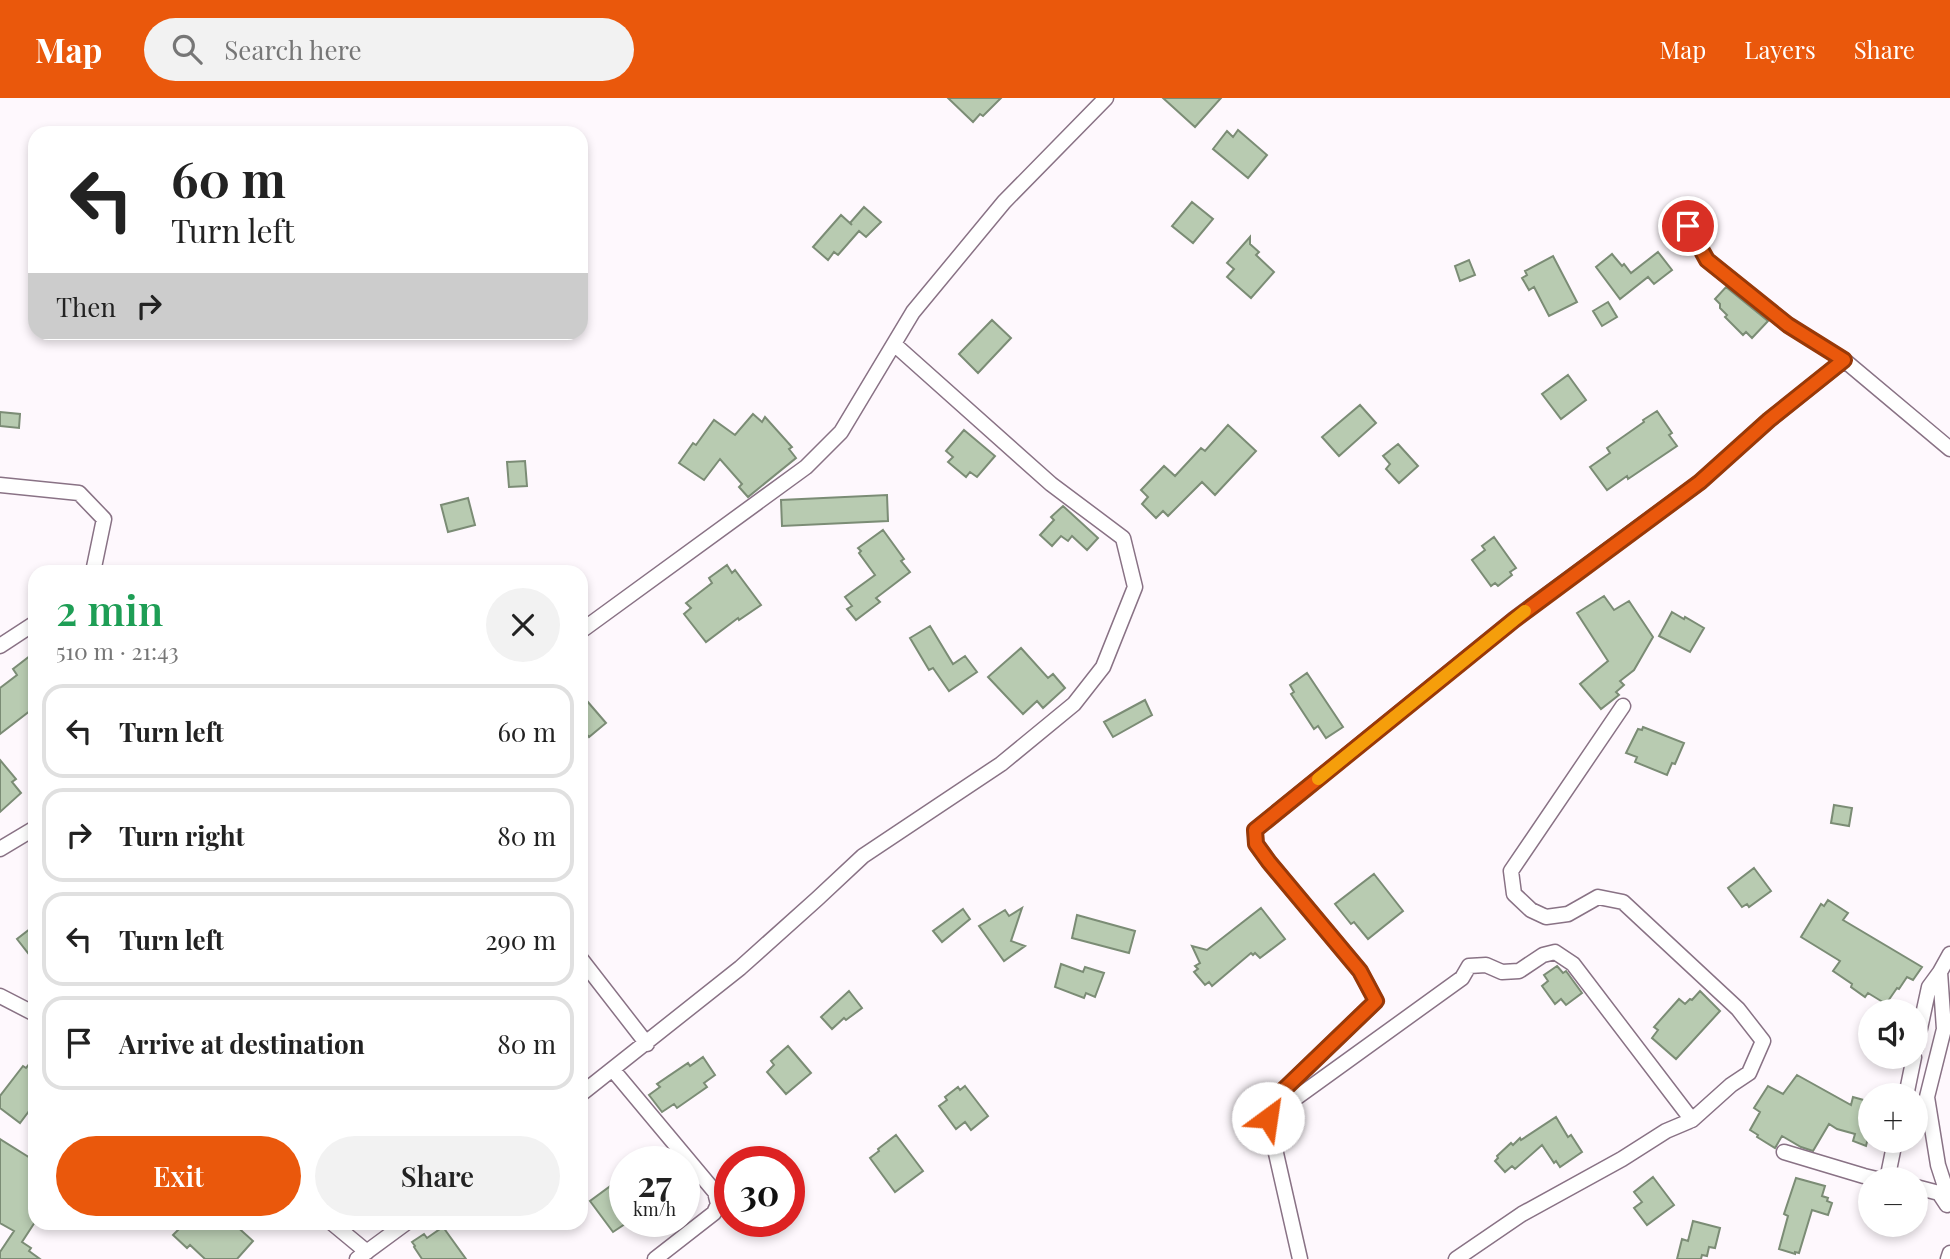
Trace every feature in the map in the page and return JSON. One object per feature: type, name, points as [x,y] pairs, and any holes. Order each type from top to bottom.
[{"type":"street","points":[[588,626],[806,467],[841,432],[913,312],[1004,201],[1106,98]]},
{"type":"street","points":[[1688,226],[1707,260],[1788,325],[1844,360],[1950,449]]},
{"type":"street","points":[[588,1089],[740,968],[863,856],[1001,764],[1074,704],[1102,667],[1135,587],[1123,538],[1051,484],[894,344]]},
{"type":"street","points":[[1300,1259],[1268,1118],[1272,1101],[1376,1001],[1360,971],[1256,844],[1255,830],[1514,620],[1700,482],[1769,420],[1844,360]]},
{"type":"street","points":[[0,485],[79,493],[104,520],[94,565]]},
{"type":"street","points":[[0,646],[28,628]]},
{"type":"street","points":[[1456,1259],[1522,1214],[1622,1159],[1665,1131],[1692,1120],[1731,1085],[1749,1073],[1763,1041],[1738,1009],[1623,902],[1598,897],[1569,914],[1546,917],[1531,910],[1514,894],[1511,871],[1623,706]]},
{"type":"street","points":[[0,849],[28,832]]},
{"type":"street","points":[[1268,1118],[1462,978],[1469,966],[1486,965],[1502,972],[1519,971],[1543,955],[1555,952],[1573,964],[1692,1120]]},
{"type":"street","points":[[1926,999],[1929,987],[1950,954]]},
{"type":"street","points":[[588,968],[647,1044]]},
{"type":"street","points":[[1940,972],[1944,1029],[1927,1097],[1938,1165],[1950,1202]]},
{"type":"street","points":[[0,996],[28,1010]]},
{"type":"street","points":[[613,1070],[715,1192],[718,1204],[714,1213],[655,1259]]},
{"type":"street","points":[[1784,1152],[1858,1174]]},
{"type":"street","points":[[1928,1190],[1939,1193],[1950,1209]]},
{"type":"street","points":[[339,1230],[362,1255],[396,1230]]},
{"type":"street","points":[[1948,1259],[1950,1253]]},
{"type":"building","points":[[948,98],[1001,98],[973,122]]},
{"type":"building","points":[[1163,98],[1221,98],[1195,127]]},
{"type":"building","points":[[1238,130],[1267,155],[1248,178],[1213,149],[1227,131],[1233,137]]},
{"type":"building","points":[[1192,202],[1213,219],[1193,243],[1172,226]]},
{"type":"building","points":[[864,207],[881,222],[866,237],[859,231],[838,255],[834,252],[828,260],[813,247],[841,215],[852,225],[850,223]]},
{"type":"building","points":[[1250,237],[1250,244],[1259,252],[1256,255],[1274,272],[1251,298],[1227,277],[1234,269],[1227,263]]},
{"type":"building","points":[[1658,252],[1672,270],[1654,284],[1648,277],[1620,299],[1596,267],[1612,254],[1631,273]]},
{"type":"building","points":[[1553,256],[1577,302],[1549,316],[1534,287],[1529,290],[1522,278],[1527,275],[1525,271]]},
{"type":"building","points":[[1469,260],[1475,275],[1460,281],[1455,266]]},
{"type":"building","points":[[1726,287],[1768,321],[1752,338],[1746,332],[1743,335],[1725,317],[1727,315],[1715,299]]},
{"type":"building","points":[[1608,302],[1617,317],[1602,326],[1593,311]]},
{"type":"building","points":[[992,320],[1011,338],[978,373],[959,354]]},
{"type":"building","points":[[1568,375],[1586,400],[1561,419],[1542,394]]},
{"type":"building","points":[[1360,405],[1376,423],[1339,456],[1322,437]]},
{"type":"building","points":[[1657,411],[1672,433],[1669,435],[1677,446],[1607,490],[1590,467],[1610,453],[1607,448]]},
{"type":"building","points":[[0,412],[20,414],[19,428],[0,426]]},
{"type":"building","points":[[753,414],[762,422],[765,417],[792,447],[789,449],[796,458],[748,497],[739,487],[742,484],[720,459],[704,480],[679,463],[714,420],[735,435]]},
{"type":"building","points":[[1228,425],[1256,451],[1215,495],[1202,482],[1168,516],[1163,511],[1156,518],[1142,504],[1148,497],[1141,490],[1164,466],[1175,476],[1201,448],[1205,451]]},
{"type":"building","points":[[964,430],[995,456],[977,477],[970,472],[966,477],[948,462],[953,457],[946,451]]},
{"type":"building","points":[[1398,444],[1418,466],[1399,483],[1386,469],[1390,464],[1383,456]]},
{"type":"building","points":[[525,461],[527,486],[509,487],[507,462]]},
{"type":"building","points":[[887,495],[888,521],[782,526],[781,500]]},
{"type":"building","points":[[468,498],[475,525],[448,532],[441,505]]},
{"type":"building","points":[[1063,506],[1098,538],[1087,550],[1072,536],[1068,541],[1061,536],[1052,546],[1040,535],[1054,520],[1051,517]]},
{"type":"building","points":[[883,530],[910,572],[876,598],[880,602],[856,620],[847,609],[852,606],[845,597],[875,575],[858,548]]},
{"type":"building","points":[[1494,537],[1516,568],[1510,572],[1512,575],[1498,586],[1495,583],[1491,586],[1472,560],[1485,550],[1482,546]]},
{"type":"building","points":[[727,565],[732,573],[735,570],[761,605],[706,642],[684,614],[691,608],[686,603],[712,583],[709,578]]},
{"type":"building","points":[[1604,596],[1614,610],[1629,601],[1653,637],[1634,670],[1620,681],[1624,685],[1616,692],[1619,695],[1601,709],[1580,684],[1608,661],[1577,613]]},
{"type":"building","points":[[1672,612],[1704,628],[1690,652],[1659,636]]},
{"type":"building","points":[[930,626],[953,664],[965,656],[977,672],[949,691],[933,668],[929,670],[910,638]]},
{"type":"building","points":[[1021,648],[1048,678],[1053,674],[1065,688],[1043,708],[1037,701],[1023,714],[988,677]]},
{"type":"building","points":[[28,657],[28,712],[0,734],[0,688],[17,675],[13,669]]},
{"type":"building","points":[[1307,673],[1343,727],[1326,738],[1318,726],[1314,729],[1291,694],[1294,692],[1290,685]]},
{"type":"building","points":[[1145,700],[1152,715],[1113,737],[1104,722]]},
{"type":"building","points":[[588,702],[606,723],[588,736]]},
{"type":"building","points":[[1643,727],[1684,743],[1667,775],[1635,762],[1637,757],[1626,753],[1638,729],[1642,730]]},
{"type":"building","points":[[0,760],[16,779],[12,782],[21,793],[0,812]]},
{"type":"building","points":[[1834,805],[1852,808],[1849,826],[1831,823]]},
{"type":"building","points":[[1754,868],[1771,891],[1749,907],[1747,904],[1742,907],[1728,888]]},
{"type":"building","points":[[1374,874],[1403,911],[1368,939],[1335,904]]},
{"type":"building","points":[[1828,900],[1848,913],[1843,920],[1922,967],[1913,980],[1907,977],[1889,999],[1878,999],[1868,993],[1865,997],[1851,987],[1852,984],[1833,971],[1840,961],[1801,937],[1821,904],[1824,906]]},
{"type":"building","points":[[1022,908],[1011,941],[1025,946],[1004,961],[979,926],[1005,910],[1009,916]]},
{"type":"building","points":[[1261,908],[1285,939],[1260,958],[1251,953],[1212,986],[1209,982],[1205,985],[1194,972],[1198,969],[1195,966],[1200,963],[1192,946],[1207,950]]},
{"type":"building","points":[[963,909],[970,919],[942,942],[933,931]]},
{"type":"building","points":[[1077,915],[1135,931],[1129,953],[1072,938]]},
{"type":"building","points":[[28,930],[28,953],[17,939]]},
{"type":"building","points":[[1061,964],[1083,972],[1085,967],[1104,973],[1095,997],[1086,993],[1084,998],[1055,987]]},
{"type":"building","points":[[1557,966],[1563,973],[1566,971],[1582,993],[1566,1005],[1561,999],[1555,1004],[1542,986],[1548,981],[1544,975]]},
{"type":"building","points":[[849,991],[862,1008],[846,1020],[844,1018],[832,1029],[821,1017]]},
{"type":"building","points":[[1700,991],[1720,1011],[1676,1059],[1652,1038],[1658,1030],[1654,1027],[1679,999],[1685,1004]]},
{"type":"building","points":[[788,1046],[811,1073],[786,1094],[767,1072],[774,1065],[771,1061]]},
{"type":"building","points":[[703,1057],[715,1075],[704,1083],[707,1087],[677,1108],[674,1104],[662,1112],[649,1095],[660,1087],[657,1084],[688,1063],[690,1066]]},
{"type":"building","points":[[23,1066],[26,1068],[28,1066],[28,1112],[20,1123],[0,1108],[0,1096]]},
{"type":"building","points":[[1797,1075],[1851,1105],[1853,1097],[1858,1098],[1858,1143],[1853,1141],[1855,1134],[1829,1124],[1813,1151],[1782,1136],[1775,1148],[1757,1137],[1758,1135],[1750,1130],[1760,1112],[1754,1108],[1768,1086],[1783,1094]]},
{"type":"building","points":[[965,1086],[988,1116],[971,1130],[965,1122],[956,1129],[939,1106],[947,1100],[945,1097],[958,1087],[960,1090]]},
{"type":"building","points":[[1556,1117],[1568,1137],[1571,1135],[1582,1152],[1560,1167],[1556,1161],[1554,1163],[1542,1145],[1515,1169],[1512,1166],[1505,1172],[1495,1161],[1511,1143],[1513,1145]]},
{"type":"building","points":[[896,1135],[923,1171],[895,1192],[870,1158]]},
{"type":"building","points":[[0,1139],[28,1157],[30,1230],[22,1242],[40,1259],[0,1259],[0,1252],[14,1231],[0,1223]]},
{"type":"building","points":[[1653,1177],[1674,1205],[1647,1225],[1634,1208],[1642,1202],[1634,1192]]},
{"type":"building","points":[[1796,1178],[1825,1186],[1822,1196],[1832,1203],[1828,1215],[1812,1210],[1799,1253],[1795,1254],[1779,1249],[1788,1216],[1784,1214]]},
{"type":"building","points":[[609,1187],[609,1227],[590,1201]]},
{"type":"building","points":[[1693,1221],[1720,1228],[1715,1248],[1709,1247],[1707,1256],[1702,1255],[1701,1259],[1677,1259],[1682,1239],[1688,1241]]},
{"type":"building","points":[[178,1230],[241,1230],[253,1241],[237,1259],[205,1259],[190,1245],[187,1248],[173,1235]]},
{"type":"building","points":[[439,1230],[445,1230],[466,1259],[422,1259],[412,1242],[424,1234],[427,1238]]},
{"type":"slow traffic","points":[[1318,779],[1525,611]]},
{"type":"route","points":[[1268,1118],[1272,1101],[1376,1001],[1360,971],[1329,937],[1256,844],[1255,830],[1514,620],[1700,482],[1769,420],[1844,360],[1788,325],[1707,260],[1688,226]]}]
